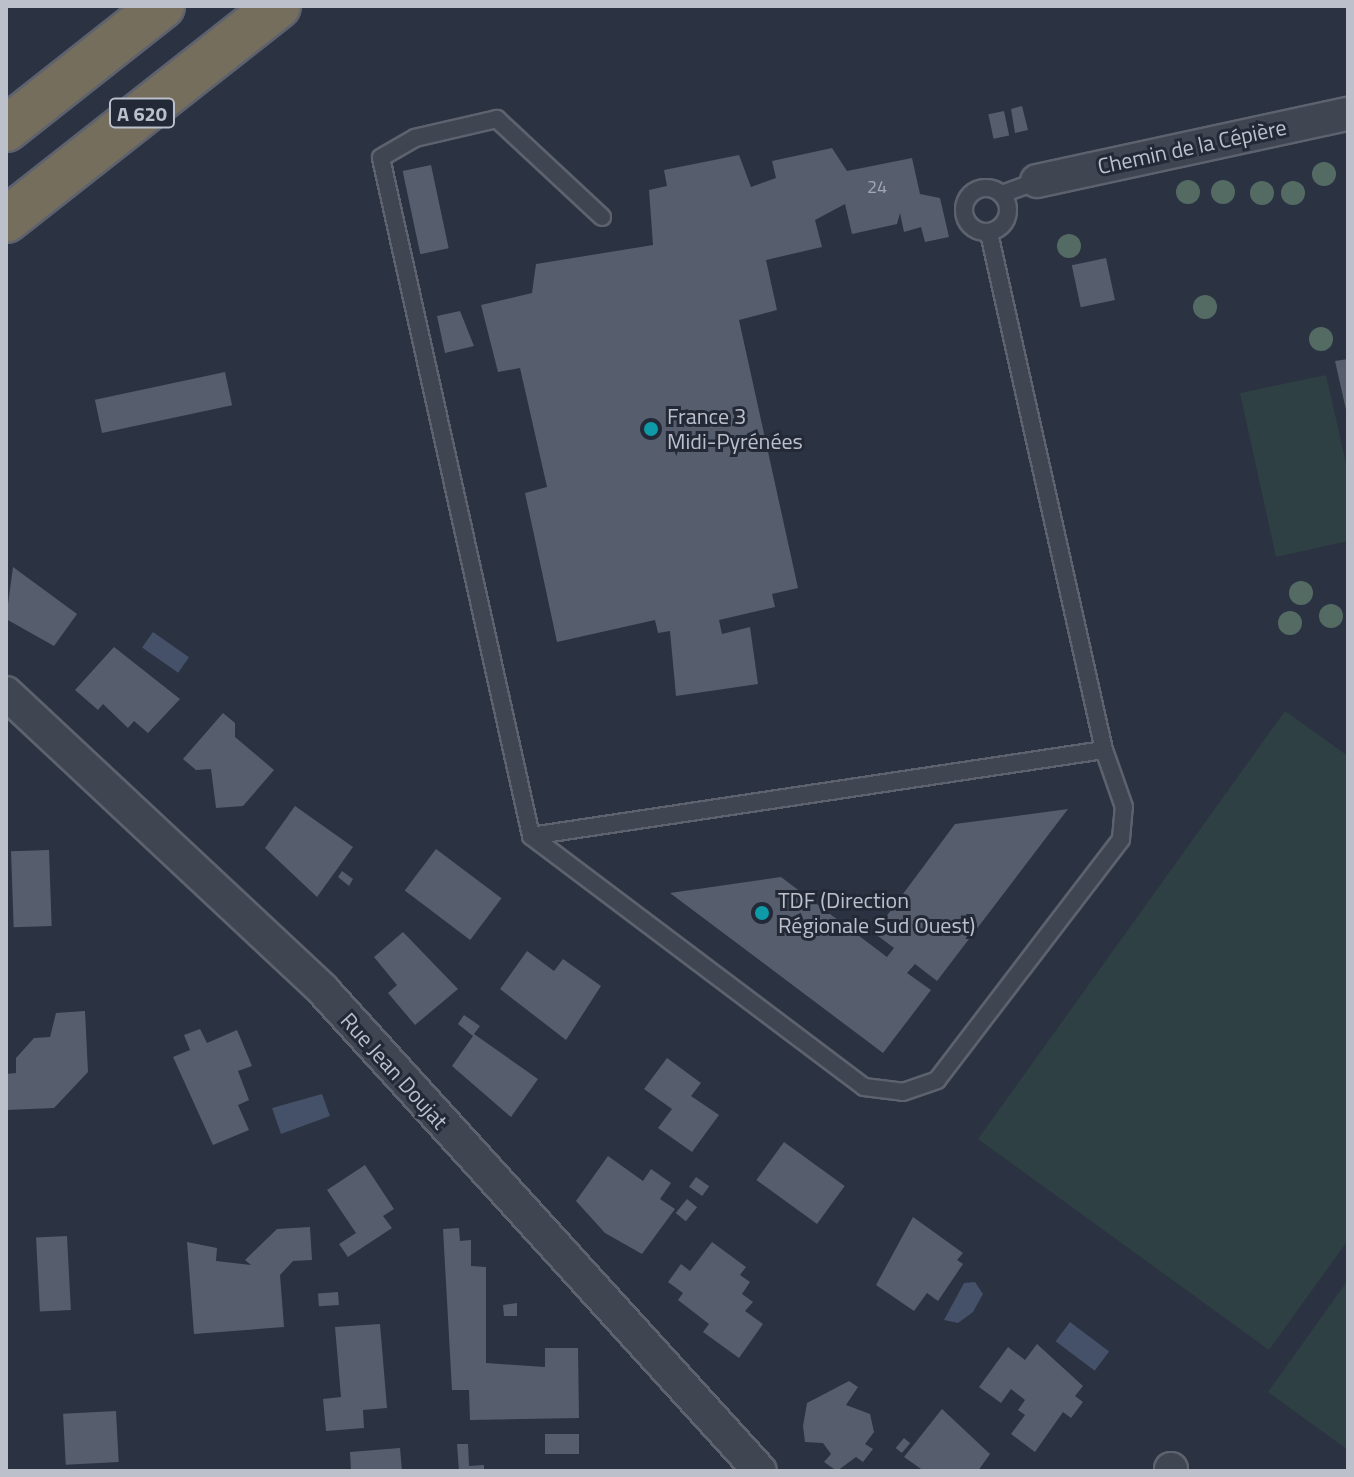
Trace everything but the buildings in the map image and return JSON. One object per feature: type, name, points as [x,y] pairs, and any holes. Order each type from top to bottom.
[{"type":"highway","points":[[6,129],[162,6]]},
{"type":"highway","name":"A 620","points":[[6,220],[278,6]]},
{"type":"street","name":"Chemin de la Cépière","points":[[1037,181],[1348,114]]},
{"type":"street","name":"Rue Jean Doujat","points":[[6,693],[322,989],[760,1471]]},
{"type":"lane","points":[[602,217],[497,119],[415,138],[381,158],[531,836],[864,1087],[903,1092],[937,1080],[1121,839],[1124,807],[1104,750],[989,233]]},
{"type":"lane","points":[[989,233],[970,226],[965,204],[981,189],[1002,194],[1037,181]]},
{"type":"lane","points":[[989,233],[1009,214],[1002,194]]},
{"type":"lane","points":[[531,836],[1104,750]]},
{"type":"shaded area","points":[[1326,375],[1348,472],[1348,541],[1276,557],[1240,393]]},
{"type":"shaded area","points":[[1285,711],[1348,756],[1348,1240],[1269,1350],[978,1139]]},
{"type":"shaded area","points":[[1348,1280],[1348,1450],[1268,1392]]},
{"type":"water","points":[[153,632],[189,657],[178,673],[142,648]]},
{"type":"water","points":[[322,1094],[330,1116],[281,1134],[272,1108]]},
{"type":"water","points":[[975,1282],[983,1294],[973,1312],[958,1323],[944,1320],[964,1283]]},
{"type":"water","points":[[1070,1322],[1109,1351],[1095,1371],[1056,1341]]},
{"type":"place","name":"France 3 Midi-Pyrénées","points":[[651,429]]},
{"type":"place","name":"TDF (Direction Régionale Sud Ouest)","points":[[762,913]]}]
